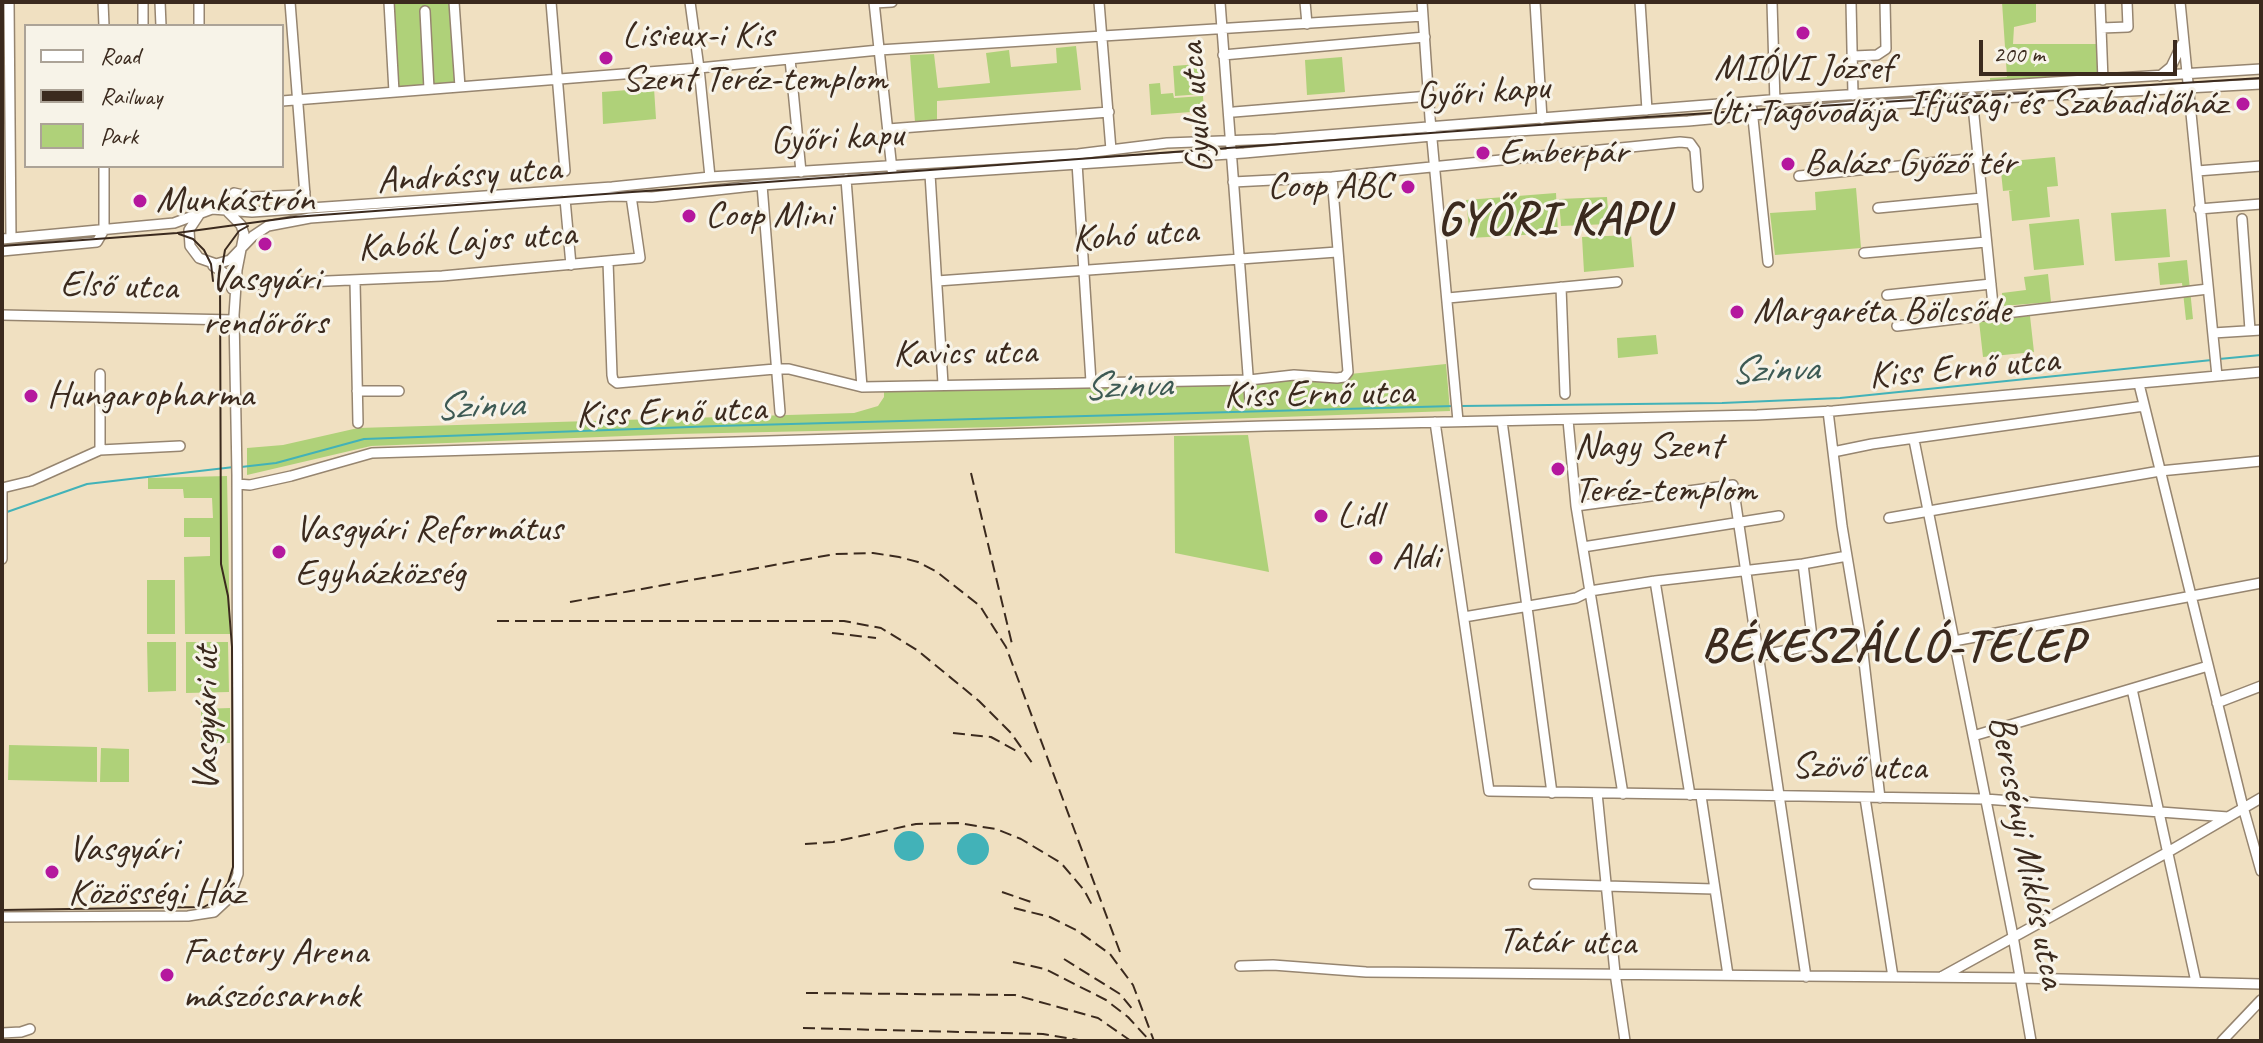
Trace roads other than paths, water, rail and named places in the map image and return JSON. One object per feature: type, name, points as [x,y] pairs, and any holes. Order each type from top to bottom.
[{"type":"street","points":[[9,2],[6,239],[174,223],[212,209],[234,215],[243,229],[244,240],[240,251],[226,262],[206,262],[194,253],[189,230],[199,215]]},
{"type":"street","points":[[103,2],[104,24]]},
{"type":"street","points":[[143,2],[143,24]]},
{"type":"street","points":[[160,2],[161,24]]},
{"type":"street","points":[[199,2],[199,24]]},
{"type":"street","points":[[290,2],[305,202]]},
{"type":"street","points":[[389,2],[394,92]]},
{"type":"street","points":[[454,2],[460,87]]},
{"type":"street","points":[[551,2],[565,171]]},
{"type":"street","points":[[690,2],[710,177]]},
{"type":"street","points":[[892,2],[874,3],[892,171]]},
{"type":"street","points":[[1099,2],[1111,150]]},
{"type":"street","name":"Gyula utca","points":[[1220,2],[1250,401]]},
{"type":"street","points":[[1305,2],[1307,24]]},
{"type":"street","points":[[1422,2],[1458,417]]},
{"type":"street","points":[[1535,2],[1542,119]]},
{"type":"street","points":[[1640,2],[1647,110]]},
{"type":"street","points":[[1772,2],[1775,113]]},
{"type":"street","points":[[1851,2],[1853,95]]},
{"type":"street","points":[[1854,56],[1877,55],[1886,49],[1885,2]]},
{"type":"street","points":[[2100,2],[2103,80]]},
{"type":"street","points":[[2101,28],[2128,27],[2127,2]]},
{"type":"street","points":[[2180,2],[2216,372]]},
{"type":"street","points":[[425,11],[429,89]]},
{"type":"street","points":[[284,101],[699,68],[879,50],[1423,16]]},
{"type":"street","points":[[1223,55],[1425,37]]},
{"type":"street","points":[[2160,76],[2171,67],[2184,41]]},
{"type":"street","points":[[790,59],[801,172]]},
{"type":"street","points":[[284,65],[295,65]]},
{"type":"street","name":"Győri kapu","points":[[713,192],[1167,143],[1752,115],[2103,80],[2261,69]]},
{"type":"street","name":"Győri kapu","points":[[710,177],[801,172],[892,171],[930,174],[1292,150],[1542,119],[1853,95],[2261,84]]},
{"type":"street","points":[[1971,94],[1994,315]]},
{"type":"street","name":"Győri kapu","points":[[1234,112],[1429,96]]},
{"type":"street","points":[[1751,102],[1768,262]]},
{"type":"street","points":[[888,129],[1109,112]]},
{"type":"street","name":"Győri kapu","points":[[1233,182],[1332,177],[1680,142],[1690,143],[1695,150],[1698,187]]},
{"type":"street","points":[[1799,176],[1978,158]]},
{"type":"street","points":[[1077,163],[1091,382]]},
{"type":"street","points":[[2197,171],[2261,166]]},
{"type":"street","points":[[2,251],[97,242],[104,230],[104,168]]},
{"type":"street","points":[[930,174],[943,384]]},
{"type":"street","name":"Andrássy utca","points":[[227,211],[252,212],[305,202],[612,187],[710,177]]},
{"type":"street","points":[[1332,177],[1337,252]]},
{"type":"street","points":[[846,179],[862,387]]},
{"type":"street","points":[[762,185],[780,412]]},
{"type":"street","name":"Andrássy utca","points":[[240,251],[257,232],[285,221],[565,199],[713,192]]},
{"type":"street","points":[[234,193],[252,197],[300,195],[305,202]]},
{"type":"street","name":"Kabók Lajos utca","points":[[236,285],[355,281],[640,258],[631,196]]},
{"type":"street","points":[[1878,208],[1982,198]]},
{"type":"street","points":[[565,199],[571,265]]},
{"type":"street","points":[[2199,209],[2261,204]]},
{"type":"street","points":[[2213,333],[2256,330],[2242,219]]},
{"type":"street","points":[[1864,253],[1986,242]]},
{"type":"street","name":"Vasgyári út","points":[[2,917],[188,916],[214,912],[229,898],[238,874],[234,305],[240,251]]},
{"type":"street","name":"Kohó utca","points":[[937,281],[1337,252]]},
{"type":"street","name":"Kavics utca","points":[[608,261],[613,380],[617,383],[789,369],[862,387],[1249,380],[1294,375],[1344,377],[1348,372],[1337,252]]},
{"type":"street","name":"Vasgyári út","points":[[206,262],[229,276],[234,305]]},
{"type":"street","points":[[355,281],[358,423]]},
{"type":"street","points":[[1448,298],[1617,282]]},
{"type":"street","points":[[1887,295],[1991,284]]},
{"type":"street","points":[[1561,287],[1565,394]]},
{"type":"street","points":[[1897,326],[2208,289]]},
{"type":"street","name":"Első utca","points":[[2,315],[234,320]]},
{"type":"street","name":"Kiss Ernő utca","points":[[237,484],[250,485],[291,476],[372,453],[1435,422],[1458,417],[1502,421],[1568,420],[1828,411],[2139,384],[2216,372],[2261,372]]},
{"type":"street","points":[[100,374],[100,450]]},
{"type":"street","points":[[2139,384],[2261,871]]},
{"type":"street","points":[[357,391],[399,391]]},
{"type":"street","points":[[1833,452],[2144,406]]},
{"type":"street","points":[[1828,411],[1863,653],[1880,798]]},
{"type":"street","points":[[1568,420],[1576,506],[1623,794]]},
{"type":"street","points":[[1502,421],[1552,793]]},
{"type":"street","points":[[1435,422],[1464,617],[1576,598],[1590,591],[1847,556]]},
{"type":"street","name":"Bercsényi Miklós utca","points":[[1914,440],[2031,1041]]},
{"type":"street","points":[[2,559],[2,489],[31,481],[100,450],[180,446]]},
{"type":"street","points":[[1889,518],[2160,471],[2261,461]]},
{"type":"street","points":[[1576,506],[1733,485],[1806,977]]},
{"type":"street","points":[[1583,547],[1779,516]]},
{"type":"street","points":[[1758,656],[1813,645],[1803,564]]},
{"type":"street","points":[[1655,581],[1690,795]]},
{"type":"street","points":[[1954,641],[2261,583]]},
{"type":"street","name":"Szövő utca","points":[[1464,617],[1489,791],[1985,799],[2228,817]]},
{"type":"street","points":[[1973,736],[2208,666]]},
{"type":"street","points":[[2217,703],[2261,686]]},
{"type":"street","points":[[2132,689],[2196,982]]},
{"type":"street","points":[[1597,793],[1625,1041]]},
{"type":"street","points":[[1701,796],[1728,975]]},
{"type":"street","points":[[1865,798],[1893,977]]},
{"type":"street","points":[[1940,977],[2261,798]]},
{"type":"street","points":[[1534,884],[1714,889]]},
{"type":"street","name":"Tatár utca","points":[[1240,966],[1273,965],[1366,972],[2021,978],[2261,984]]},
{"type":"street","points":[[2222,1041],[2261,1000]]},
{"type":"street","points":[[2,1033],[30,1029]]},
{"type":"water","points":[[909,831],[920,835],[924,846],[920,857],[909,861],[898,857],[894,846],[898,835]]},
{"type":"water","points":[[973,833],[984,838],[989,849],[984,860],[973,865],[962,860],[957,849],[962,838]]},
{"type":"waterway","name":"Szinva","points":[[2219,359],[2261,355]]},
{"type":"waterway","name":"Szinva","points":[[1461,406],[1722,403],[1840,398],[2212,360]]},
{"type":"waterway","name":"Szinva","points":[[241,467],[276,463],[364,439],[1454,406]]},
{"type":"waterway","name":"Szinva","points":[[7,512],[87,484],[234,467]]},
{"type":"tram line","points":[[2,246],[177,233],[294,217],[1647,117],[2261,78]]},
{"type":"tram line","points":[[2,910],[204,907],[216,900],[228,883],[233,867],[232,647],[228,596],[221,564],[220,279],[225,250],[239,231],[248,226]]},
{"type":"tram line","points":[[179,234],[193,239],[204,250],[211,264],[213,281]]},
{"type":"railway","points":[[971,473],[1012,644]]},
{"type":"railway","points":[[570,602],[835,554],[873,553],[899,557],[937,572],[980,606],[1006,647],[1120,952]]},
{"type":"railway","points":[[497,621],[844,621],[881,628],[917,650],[979,701],[1011,733],[1035,767]]},
{"type":"railway","points":[[832,633],[876,638]]},
{"type":"railway","points":[[953,733],[991,737],[1020,753]]},
{"type":"railway","points":[[805,844],[833,842],[916,824],[958,823],[996,829],[1021,839],[1061,863],[1084,890],[1092,905]]},
{"type":"railway","points":[[1002,892],[1034,903]]},
{"type":"railway","points":[[1014,908],[1050,917],[1078,931],[1110,954],[1133,985],[1154,1041]]},
{"type":"railway","points":[[1064,959],[1120,994],[1134,1011]]},
{"type":"railway","points":[[1013,962],[1045,969],[1106,1000],[1128,1017],[1149,1040]]},
{"type":"railway","points":[[806,993],[1015,995],[1098,1018],[1131,1041]]},
{"type":"railway","points":[[803,1028],[1043,1034],[1084,1041]]},
{"type":"place","name":"MIÓVI József Úti Tagóvodája","points":[[1803,33]]},
{"type":"place","name":"Lisieux-i Kis Szent Teréz-templom","points":[[606,58]]},
{"type":"place","name":"Ifjúsági és Szabadidőház","points":[[2243,104]]},
{"type":"place","name":"Emberpár","points":[[1483,153]]},
{"type":"place","name":"Balázs Győző tér","points":[[1788,164]]},
{"type":"place","name":"Coop ABC","points":[[1408,187]]},
{"type":"place","name":"Munkástrón","points":[[140,201]]},
{"type":"place","name":"Coop Mini","points":[[689,216]]},
{"type":"place","name":"Vasgyári rendőrőrs","points":[[265,244]]},
{"type":"place","name":"Margaréta Bölcsőde","points":[[1737,312]]},
{"type":"place","name":"Hungaropharma","points":[[31,396]]},
{"type":"place","name":"Nagy Szent Teréz-templom","points":[[1558,469]]},
{"type":"place","name":"Lidl","points":[[1321,516]]},
{"type":"place","name":"Vasgyári Református Egyházközség","points":[[279,552]]},
{"type":"place","name":"Aldi","points":[[1376,558]]},
{"type":"place","name":"Vasgyári Közösségi Ház","points":[[52,872]]},
{"type":"place","name":"Factory Arena mászócsarnok","points":[[167,975]]},
{"type":"district","name":"GYŐRI KAPU","points":[[1553,221]]},
{"type":"district","name":"BÉKESZÁLLÓ-TELEP","points":[[1893,648]]}]
